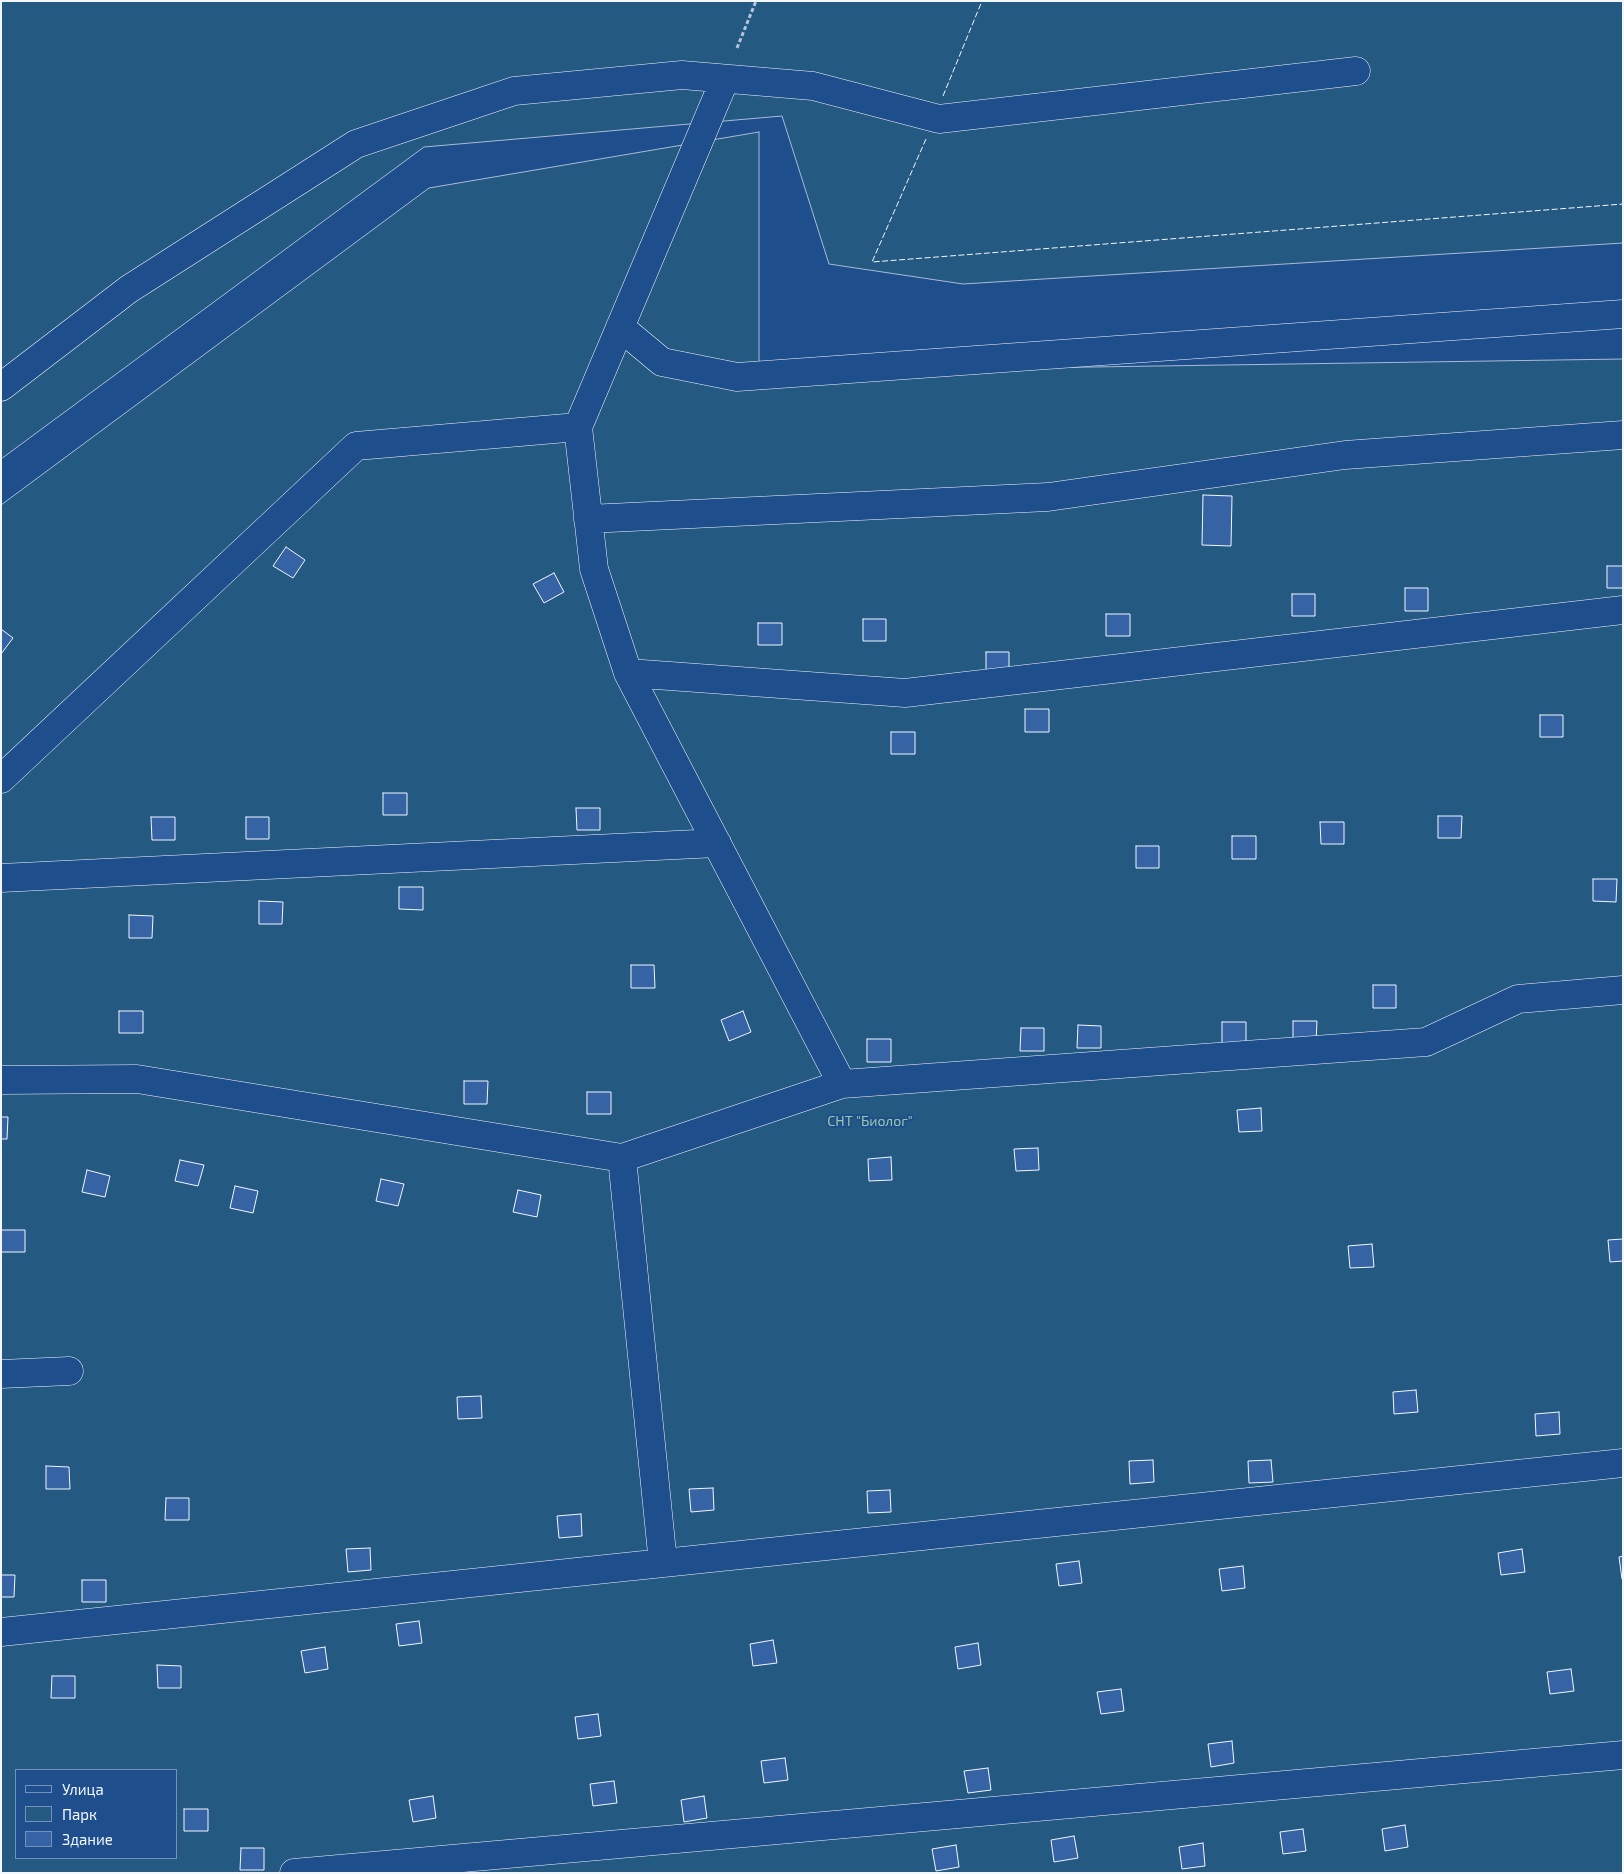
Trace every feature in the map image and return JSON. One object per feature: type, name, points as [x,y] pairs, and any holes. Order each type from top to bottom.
[{"type":"lane","points":[[1,388],[129,289],[356,144],[514,91],[682,75],[812,86],[939,119],[1356,71]]},
{"type":"lane","points":[[725,79],[578,427],[588,519],[594,569],[628,673],[842,1084]]},
{"type":"lane","points":[[620,327],[662,362],[737,377],[1623,314]]},
{"type":"lane","points":[[1,779],[356,446],[578,427]]},
{"type":"lane","points":[[588,519],[1048,496],[1345,455],[1623,435]]},
{"type":"lane","points":[[628,673],[905,693],[1623,610]]},
{"type":"lane","points":[[1,878],[716,843]]},
{"type":"lane","points":[[1,1080],[137,1079],[622,1158],[842,1084],[1426,1042],[1518,999],[1623,990]]},
{"type":"lane","points":[[622,1158],[663,1563]]},
{"type":"lane","points":[[1,1374],[69,1371]]},
{"type":"lane","points":[[1,1632],[1623,1463]]},
{"type":"lane","points":[[294,1873],[1623,1755]]},
{"type":"path","points":[[725,79],[756,1]]},
{"type":"green space","points":[[1,1],[1623,1],[1623,243],[963,284],[829,264],[782,116],[424,147],[1,459]]},
{"type":"green space","name":"СНТ \"Биолог\"","points":[[759,132],[759,372],[1623,359],[1623,1873],[1,1873],[1,505],[429,188]]},
{"type":"building","points":[[1203,495],[1232,496],[1231,546],[1202,545]]},
{"type":"building","points":[[286,547],[305,560],[293,578],[273,566]]},
{"type":"building","points":[[1607,566],[1623,566],[1623,588],[1607,588]]},
{"type":"building","points":[[554,573],[564,592],[544,603],[533,584]]},
{"type":"building","points":[[1405,588],[1428,588],[1428,611],[1405,611]]},
{"type":"building","points":[[1292,594],[1315,594],[1315,616],[1292,616]]},
{"type":"building","points":[[1106,614],[1130,614],[1130,636],[1106,636]]},
{"type":"building","points":[[863,619],[886,619],[886,641],[863,641]]},
{"type":"building","points":[[758,623],[782,623],[782,645],[758,645]]},
{"type":"building","points":[[1,629],[13,638],[1,654]]},
{"type":"building","points":[[986,652],[1009,652],[1009,674],[986,674]]},
{"type":"building","points":[[1025,709],[1049,709],[1049,732],[1025,732]]},
{"type":"building","points":[[1540,715],[1563,715],[1563,737],[1540,737]]},
{"type":"building","points":[[891,732],[915,732],[915,754],[891,754]]},
{"type":"building","points":[[383,793],[407,793],[407,815],[383,815]]},
{"type":"building","points":[[576,808],[600,808],[600,830],[577,830]]},
{"type":"building","points":[[1438,816],[1462,816],[1461,838],[1438,838]]},
{"type":"building","points":[[151,817],[175,817],[175,840],[152,840]]},
{"type":"building","points":[[246,817],[269,817],[269,839],[246,839]]},
{"type":"building","points":[[1320,822],[1344,822],[1344,844],[1321,844]]},
{"type":"building","points":[[1232,836],[1256,836],[1256,859],[1232,859]]},
{"type":"building","points":[[1136,846],[1159,846],[1159,868],[1136,868]]},
{"type":"building","points":[[1593,879],[1617,879],[1616,902],[1593,901]]},
{"type":"building","points":[[399,887],[423,887],[423,910],[399,909]]},
{"type":"building","points":[[259,901],[283,902],[282,924],[259,924]]},
{"type":"building","points":[[129,915],[153,916],[152,938],[129,938]]},
{"type":"building","points":[[631,965],[654,965],[655,988],[631,988]]},
{"type":"building","points":[[1373,985],[1396,985],[1396,1008],[1373,1008]]},
{"type":"building","points":[[119,1011],[143,1011],[143,1033],[119,1033]]},
{"type":"building","points":[[743,1011],[751,1032],[729,1041],[721,1020]]},
{"type":"building","points":[[1293,1021],[1317,1021],[1316,1043],[1293,1043]]},
{"type":"building","points":[[1222,1022],[1246,1022],[1246,1044],[1222,1044]]},
{"type":"building","points":[[1078,1025],[1101,1026],[1101,1048],[1077,1048]]},
{"type":"building","points":[[1021,1028],[1044,1028],[1044,1051],[1020,1051]]},
{"type":"building","points":[[867,1039],[891,1039],[891,1062],[867,1062]]},
{"type":"building","points":[[464,1081],[488,1081],[487,1104],[464,1104]]},
{"type":"building","points":[[587,1092],[611,1092],[611,1114],[587,1114]]},
{"type":"building","points":[[1261,1108],[1262,1131],[1239,1132],[1237,1110]]},
{"type":"building","points":[[1,1117],[8,1117],[7,1139],[1,1139]]},
{"type":"building","points":[[1038,1148],[1039,1170],[1016,1171],[1014,1149]]},
{"type":"building","points":[[891,1157],[892,1180],[869,1181],[868,1159]]},
{"type":"building","points":[[180,1160],[204,1165],[198,1186],[175,1181]]},
{"type":"building","points":[[87,1170],[110,1176],[105,1197],[82,1192]]},
{"type":"building","points":[[381,1179],[404,1184],[398,1206],[376,1201]]},
{"type":"building","points":[[235,1186],[258,1191],[253,1213],[230,1208]]},
{"type":"building","points":[[518,1190],[541,1195],[537,1217],[513,1212]]},
{"type":"building","points":[[1,1230],[25,1230],[25,1252],[1,1252]]},
{"type":"building","points":[[1623,1239],[1623,1261],[1610,1262],[1608,1240]]},
{"type":"building","points":[[1372,1244],[1374,1267],[1350,1268],[1348,1246]]},
{"type":"building","points":[[1416,1390],[1418,1412],[1394,1414],[1393,1392]]},
{"type":"building","points":[[481,1396],[482,1418],[458,1419],[457,1397]]},
{"type":"building","points":[[1559,1412],[1560,1434],[1536,1436],[1535,1414]]},
{"type":"building","points":[[1153,1460],[1154,1482],[1130,1484],[1129,1461]]},
{"type":"building","points":[[1271,1460],[1273,1482],[1249,1483],[1248,1461]]},
{"type":"building","points":[[46,1466],[69,1467],[70,1489],[46,1489]]},
{"type":"building","points":[[713,1488],[714,1510],[691,1512],[689,1489]]},
{"type":"building","points":[[890,1490],[891,1512],[868,1513],[867,1491]]},
{"type":"building","points":[[166,1498],[189,1498],[189,1520],[165,1520]]},
{"type":"building","points":[[581,1514],[582,1536],[559,1538],[557,1516]]},
{"type":"building","points":[[370,1548],[371,1570],[348,1572],[346,1549]]},
{"type":"building","points":[[1522,1549],[1525,1572],[1501,1575],[1498,1553]]},
{"type":"building","points":[[1623,1556],[1623,1579],[1622,1579],[1619,1557]]},
{"type":"building","points":[[1079,1561],[1082,1583],[1059,1586],[1056,1564]]},
{"type":"building","points":[[1243,1566],[1245,1588],[1222,1591],[1219,1569]]},
{"type":"building","points":[[1,1575],[15,1575],[14,1597],[1,1597]]},
{"type":"building","points":[[82,1580],[106,1580],[106,1602],[82,1602]]},
{"type":"building","points":[[419,1621],[422,1643],[399,1646],[396,1624]]},
{"type":"building","points":[[773,1640],[777,1663],[753,1666],[750,1644]]},
{"type":"building","points":[[978,1643],[981,1665],[958,1669],[955,1647]]},
{"type":"building","points":[[325,1647],[328,1669],[305,1673],[301,1651]]},
{"type":"building","points":[[157,1665],[181,1666],[181,1688],[158,1688]]},
{"type":"building","points":[[1571,1669],[1574,1691],[1550,1694],[1547,1672]]},
{"type":"building","points":[[52,1676],[75,1676],[75,1698],[51,1698]]},
{"type":"building","points":[[1121,1689],[1124,1711],[1101,1714],[1097,1692]]},
{"type":"building","points":[[598,1714],[601,1736],[578,1739],[575,1717]]},
{"type":"building","points":[[1232,1741],[1234,1763],[1211,1767],[1208,1744]]},
{"type":"building","points":[[785,1758],[788,1780],[764,1783],[761,1761]]},
{"type":"building","points":[[988,1768],[991,1790],[968,1793],[964,1771]]},
{"type":"building","points":[[614,1781],[617,1803],[593,1806],[590,1784]]},
{"type":"building","points":[[433,1796],[436,1818],[413,1822],[409,1800]]},
{"type":"building","points":[[704,1796],[707,1818],[684,1822],[681,1800]]},
{"type":"building","points":[[184,1809],[208,1809],[208,1831],[184,1831]]},
{"type":"building","points":[[1405,1825],[1408,1847],[1385,1851],[1382,1829]]},
{"type":"building","points":[[1303,1829],[1306,1851],[1283,1854],[1280,1832]]},
{"type":"building","points":[[1074,1836],[1078,1858],[1054,1862],[1051,1840]]},
{"type":"building","points":[[1203,1843],[1205,1866],[1182,1869],[1179,1847]]},
{"type":"building","points":[[956,1845],[959,1867],[936,1871],[932,1849]]},
{"type":"building","points":[[241,1848],[264,1848],[264,1870],[240,1870]]},
{"type":"fence","points":[[943,96],[982,1]]},
{"type":"fence","points":[[926,139],[872,262],[1623,204]]}]
